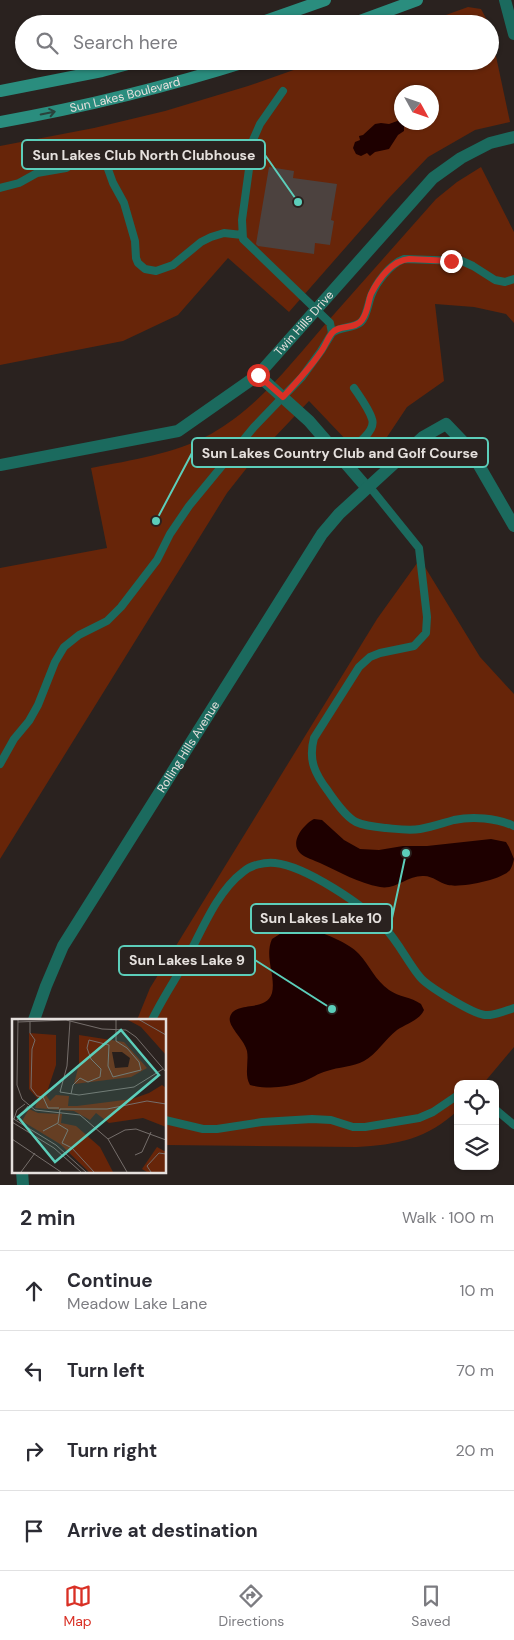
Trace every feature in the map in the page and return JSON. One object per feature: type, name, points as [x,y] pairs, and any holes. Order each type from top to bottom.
[{"type":"street","points":[[282,15],[325,0]]},
{"type":"street","points":[[376,15],[417,0]]},
{"type":"street","points":[[505,0],[514,34]]},
{"type":"street","points":[[0,91],[106,70]]},
{"type":"street","name":"Sun Lakes Boulevard","points":[[0,122],[110,100],[182,82],[220,70]]},
{"type":"street","name":"Twin Hills Drive","points":[[0,465],[178,431],[258,375],[433,178],[461,158],[483,147],[514,137]]},
{"type":"street","points":[[258,375],[309,421],[368,487]]},
{"type":"street","name":"Rolling Hills Avenue","points":[[34,1019],[46,986],[68,938],[322,534],[339,514],[423,437],[446,424],[469,448],[514,526]]},
{"type":"street","points":[[22,1172],[23,1185]]},
{"type":"lane","points":[[283,91],[260,124],[253,140],[242,220],[242,235],[267,264],[330,323],[332,333]]},
{"type":"lane","points":[[0,188],[19,182],[37,173],[62,169],[90,153],[98,153],[104,158],[113,183],[124,203],[135,241],[136,258],[138,263],[145,269],[156,271],[173,265],[201,242],[211,237],[224,233],[242,235]]},
{"type":"lane","points":[[0,764],[38,705],[55,662],[64,647],[79,635],[107,621],[121,607],[157,560],[174,528],[189,506],[254,426],[283,397],[322,351],[332,333],[362,320],[377,284],[396,263],[404,259],[462,262],[473,266],[495,280],[505,282],[514,280]]},
{"type":"lane","points":[[340,456],[366,436],[372,428],[373,420],[354,388]]},
{"type":"lane","points":[[368,487],[419,548],[427,617],[426,633],[414,646],[380,653],[370,657],[359,666],[314,738],[311,748],[311,760],[314,769],[328,791],[356,822],[398,829],[419,829],[456,820],[471,819],[499,821],[514,826]]},
{"type":"lane","points":[[153,1019],[218,901],[235,879],[243,872],[262,864],[275,863],[311,876],[333,888],[384,926],[401,947],[414,970],[429,985],[480,1014],[493,1014],[514,1008]]},
{"type":"lane","points":[[166,1120],[203,1129],[217,1129],[262,1122],[312,1119],[331,1120],[352,1127],[365,1127],[424,1116],[454,1097]]},
{"type":"lane","points":[[499,1113],[514,1125]]},
{"type":"shaded area","points":[[468,7],[481,9],[484,15],[446,15]]},
{"type":"shaded area","points":[[293,70],[499,70],[510,122],[475,130],[428,157],[389,198],[289,312],[228,258],[178,315],[123,341],[0,365],[0,146],[94,128],[165,111]]},
{"type":"shaded area","points":[[394,122],[394,130],[404,131],[398,135],[389,149],[375,152],[370,156],[367,153],[361,156],[356,154],[353,148],[355,142],[360,140],[359,136],[363,135],[375,124]]},
{"type":"shaded area","points":[[481,167],[514,232],[514,323],[506,314],[474,307],[435,304],[444,381],[407,407],[369,464],[309,401],[253,460],[227,493],[0,859],[0,568],[107,548],[91,468],[152,456],[182,447],[211,434],[244,411],[288,368],[436,199],[457,182]]},
{"type":"shaded area","points":[[420,559],[480,657],[514,694],[514,1047],[486,1080],[454,1080],[454,1114],[435,1128],[411,1139],[357,1147],[166,1145],[166,1019],[137,1019],[150,988],[377,619]]},
{"type":"shaded area","points":[[314,819],[322,820],[344,840],[360,849],[379,850],[403,846],[427,846],[491,839],[506,842],[514,859],[511,869],[506,874],[481,882],[454,886],[430,877],[418,876],[391,886],[380,887],[357,880],[307,858],[300,853],[296,844],[299,834]]},
{"type":"shaded area","points":[[307,929],[327,935],[349,946],[359,954],[384,986],[421,1004],[424,1010],[412,1022],[397,1030],[369,1058],[360,1063],[324,1072],[289,1086],[269,1087],[250,1085],[247,1077],[246,1047],[231,1025],[230,1017],[238,1009],[264,1003],[269,999],[273,987],[269,953],[272,939],[283,932]]},
{"type":"building","points":[[269,167],[294,171],[293,178],[337,184],[331,220],[334,221],[330,245],[315,243],[314,254],[258,246],[256,244]]},
{"type":"place","name":"Sun Lakes Club North Clubhouse","points":[[298,202]]},
{"type":"place","name":"Sun Lakes Country Club and Golf Course","points":[[156,521]]},
{"type":"place","name":"Sun Lakes Lake 10","points":[[406,853]]},
{"type":"place","name":"Sun Lakes Lake 9","points":[[332,1009]]},
{"type":"route","points":[[258,375],[283,397],[302,377],[322,351],[332,333],[360,323],[377,284],[396,263],[404,259],[451,261]]}]
